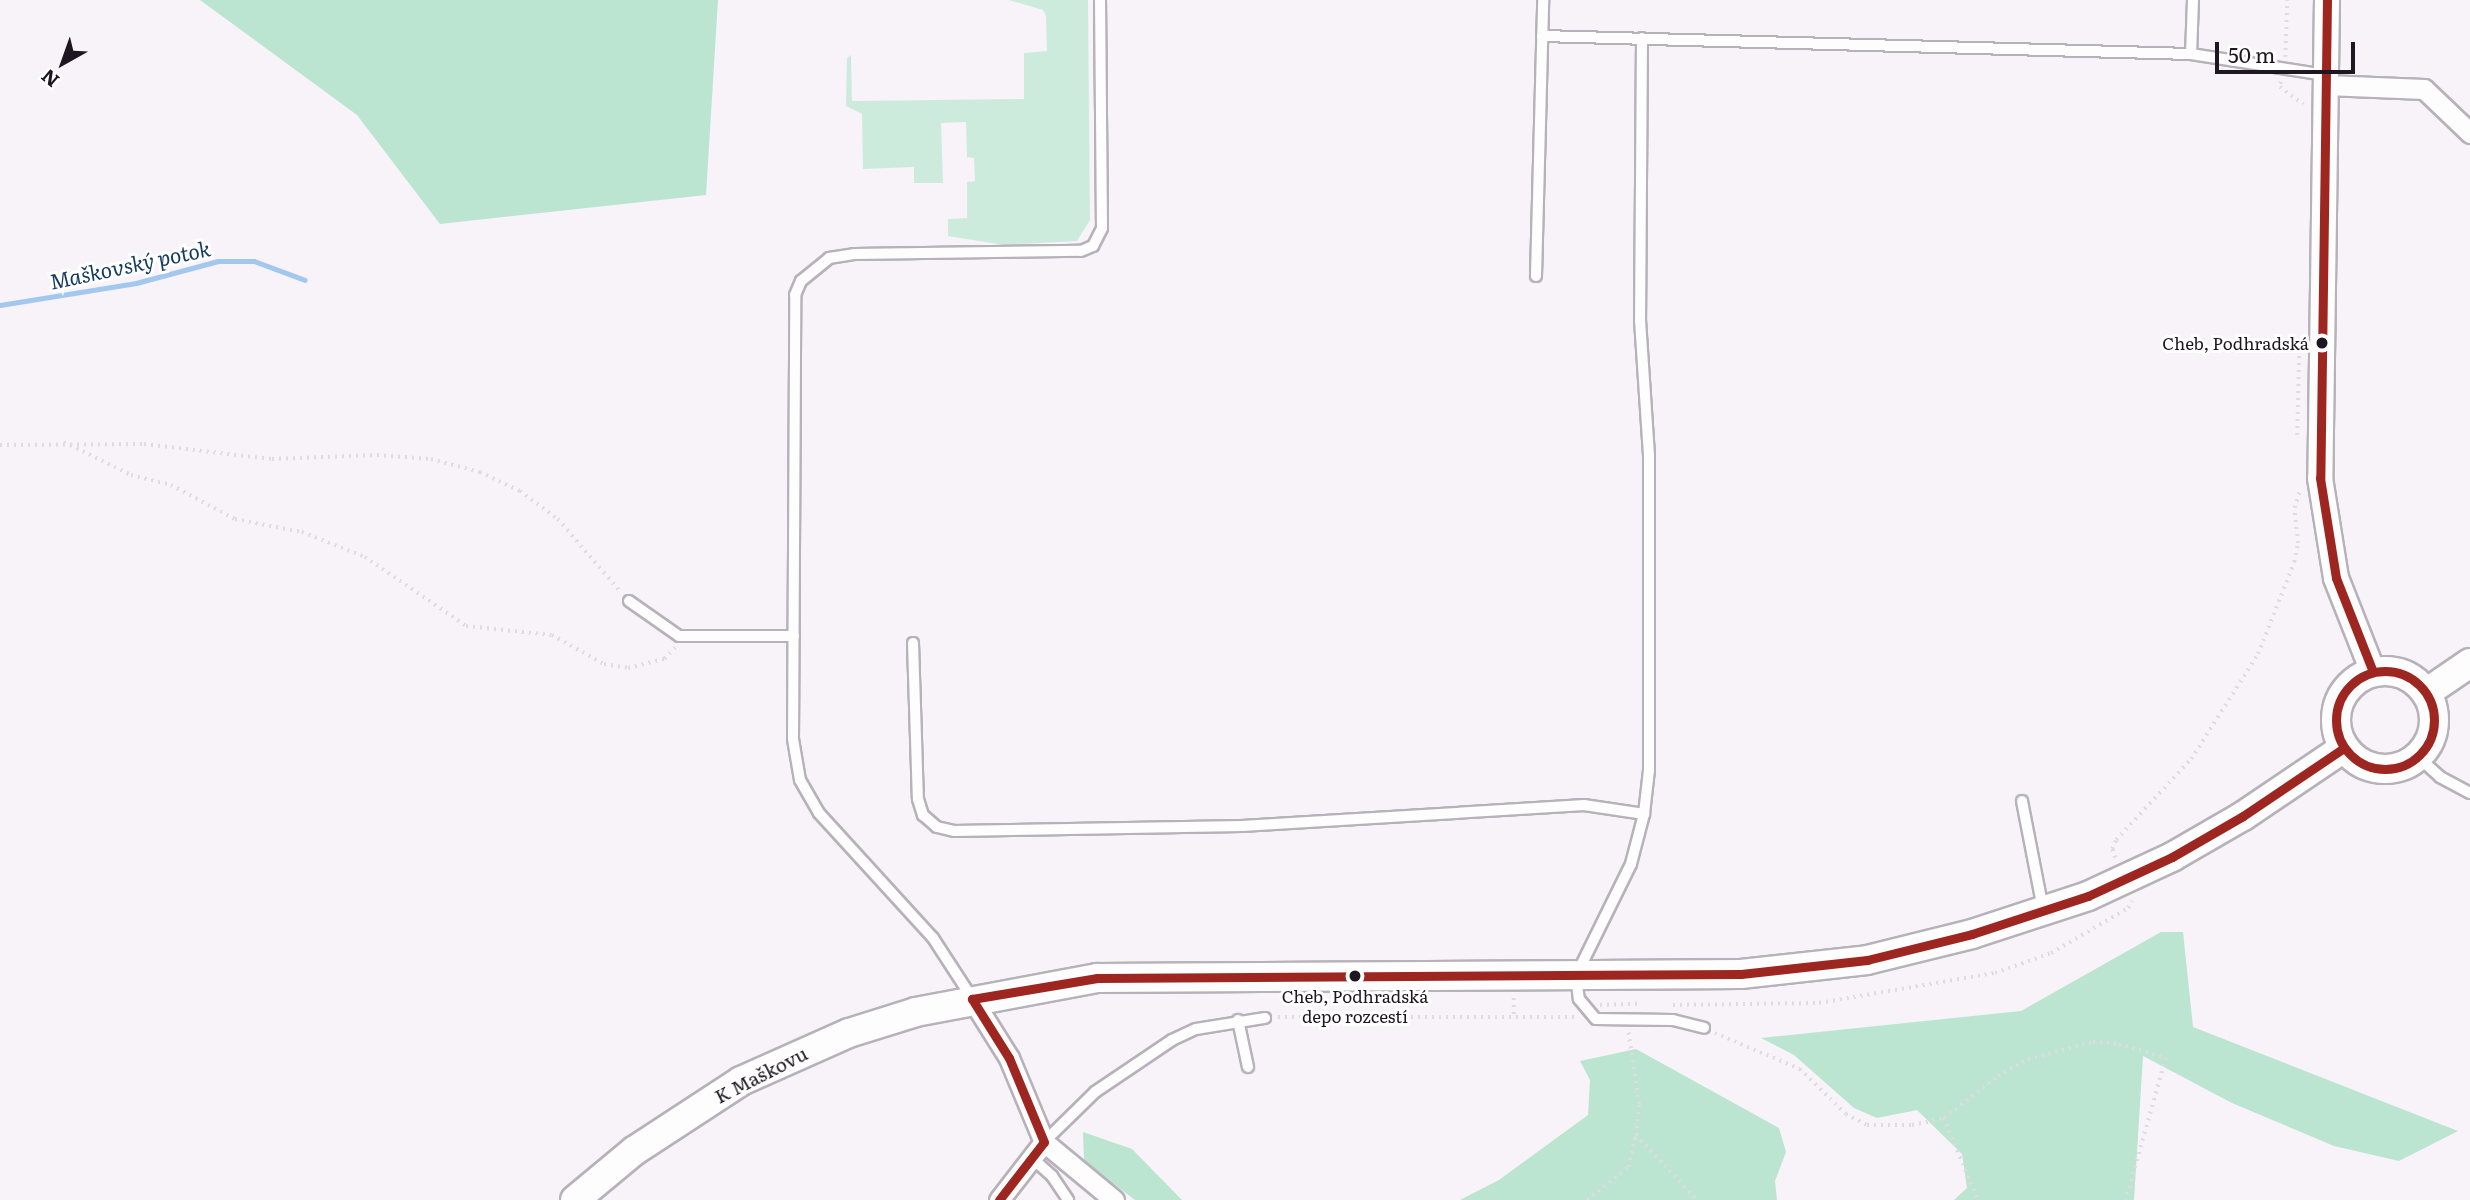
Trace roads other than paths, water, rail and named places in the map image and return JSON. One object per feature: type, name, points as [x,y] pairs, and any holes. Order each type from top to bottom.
[{"type":"main road","points":[[2426,693],[2470,663]]},
{"type":"main road","points":[[2373,672],[2403,674],[2426,693],[2434,721],[2430,741],[2418,757],[2400,767],[2379,769],[2359,762],[2344,748],[2336,718],[2341,698],[2354,681],[2373,672]]},
{"type":"main road","name":"K Maškovu","points":[[575,1200],[635,1151],[741,1081],[849,1033],[972,999],[1097,978],[1576,976],[1804,969],[1917,950],[2044,913],[2172,857],[2243,816],[2344,748]]},
{"type":"street","points":[[2327,0],[2320,478],[2336,578],[2373,672]]},
{"type":"street","points":[[2326,80],[2424,89],[2470,133]]},
{"type":"street","points":[[972,999],[1009,1058],[1044,1142],[1114,1200]]},
{"type":"street","points":[[999,1200],[1044,1142]]},
{"type":"lane","points":[[972,999],[933,938],[819,813],[800,780],[793,739],[795,295],[801,281],[829,258],[854,254],[1081,251],[1093,246],[1102,228],[1100,0]]},
{"type":"lane","points":[[1536,276],[1543,0]]},
{"type":"lane","points":[[2191,54],[2193,0]]},
{"type":"lane","points":[[1542,36],[2191,54],[2283,69],[2326,80]]},
{"type":"lane","points":[[1642,38],[1640,320],[1649,457],[1649,770],[1644,814],[1631,864],[1576,976],[1586,1012],[1606,1021],[1673,1020],[1704,1028]]},
{"type":"lane","points":[[629,601],[679,636],[794,636]]},
{"type":"lane","points":[[913,643],[918,799],[923,815],[937,827],[954,831],[1242,825],[1584,805],[1644,814]]},
{"type":"lane","points":[[2418,757],[2440,778],[2470,793]]},
{"type":"lane","points":[[2022,801],[2044,913]]},
{"type":"lane","points":[[1044,1142],[1095,1092],[1145,1056],[1196,1029],[1238,1020],[1265,1018]]},
{"type":"lane","points":[[1238,1020],[1248,1067]]},
{"type":"lane","points":[[1032,1158],[1052,1175],[1069,1200]]},
{"type":"waterway","name":"Maškovský potok","points":[[0,305],[136,283],[218,261],[254,261],[305,280]]},
{"type":"place","name":"Cheb, Podhradská","points":[[2322,343]]},
{"type":"place","name":"Cheb, Podhradská depo rozcestí","points":[[1355,976]]}]
